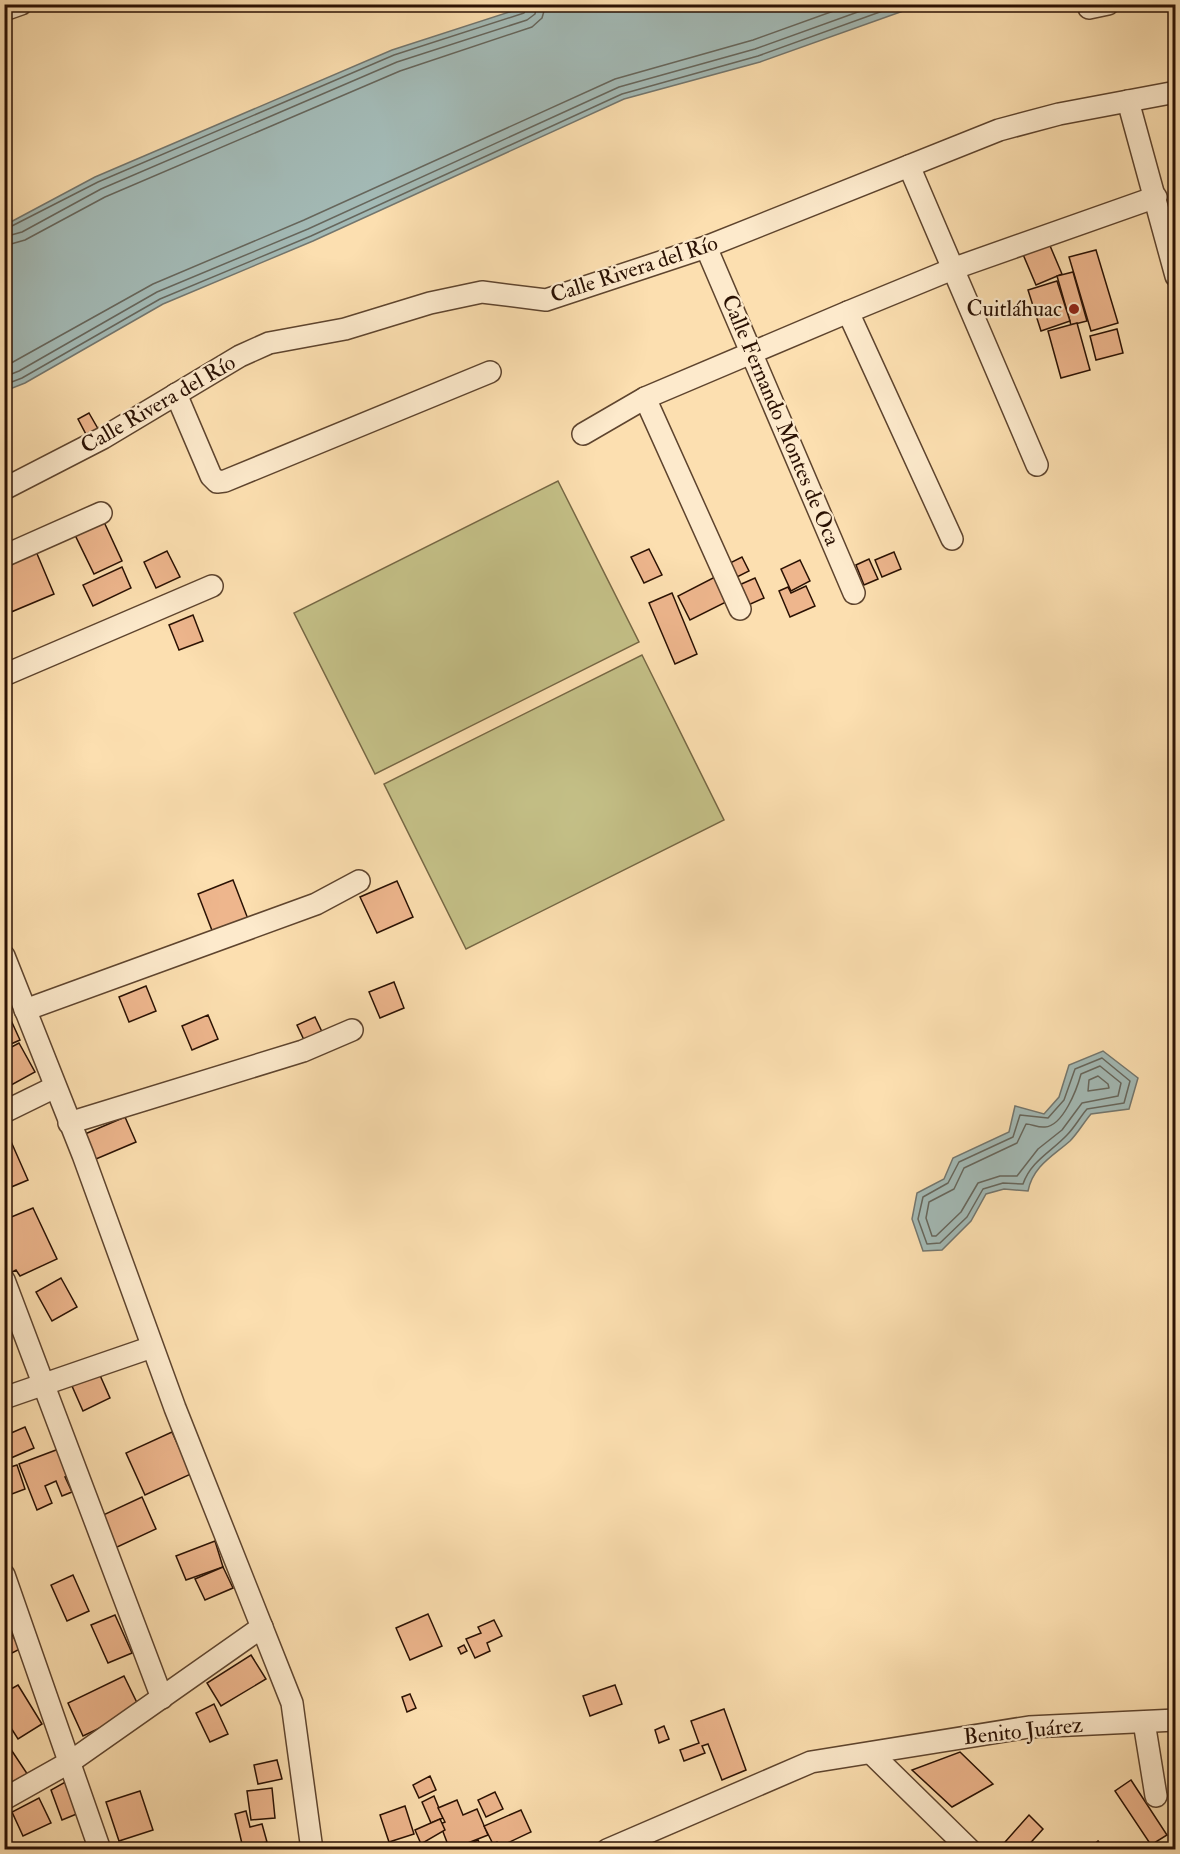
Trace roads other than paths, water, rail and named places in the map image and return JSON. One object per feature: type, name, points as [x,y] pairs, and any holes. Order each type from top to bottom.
[{"type":"street","points":[[4,10],[21,4]]},
{"type":"street","name":"Calle Rivera del Río","points":[[4,489],[103,438],[240,356],[269,343],[345,329],[430,303],[482,292],[546,300],[706,247],[999,130],[1059,114],[1176,92]]},
{"type":"street","points":[[1128,101],[1156,196],[1176,276]]},
{"type":"street","points":[[909,166],[955,268],[1037,465]]},
{"type":"street","points":[[583,434],[645,398],[848,312],[955,268],[1156,196]]},
{"type":"street","name":"Calle Fernando Montes de Oca","points":[[706,247],[753,352],[854,593]]},
{"type":"street","points":[[848,312],[952,539]]},
{"type":"street","points":[[176,394],[211,476],[217,482],[225,481],[490,372]]},
{"type":"street","points":[[645,398],[740,609]]},
{"type":"street","points":[[4,556],[102,513]]},
{"type":"street","points":[[4,675],[212,586]]},
{"type":"street","points":[[25,1010],[316,904],[358,881]]},
{"type":"street","points":[[4,956],[83,1155],[152,1347],[292,1703],[312,1850]]},
{"type":"street","points":[[69,1123],[303,1052],[352,1030]]},
{"type":"street","points":[[4,1112],[55,1087]]},
{"type":"street","points":[[4,1280],[162,1698]]},
{"type":"street","points":[[4,1398],[152,1347]]},
{"type":"street","points":[[4,1575],[100,1850]]},
{"type":"street","points":[[4,1799],[70,1762],[262,1627]]},
{"type":"street","name":"Benito Juárez","points":[[608,1850],[811,1761],[871,1754],[962,1736],[1029,1727],[1176,1720]]},
{"type":"street","points":[[1144,1722],[1156,1796]]},
{"type":"street","points":[[871,1754],[970,1850]]},
{"type":"water","points":[[531,5],[920,5],[760,62],[624,99],[313,241],[163,304],[25,383],[5,391],[5,225],[95,177],[392,50]]},
{"type":"water","points":[[1103,1051],[1138,1078],[1129,1109],[1091,1114],[1076,1135],[1039,1168],[1028,1191],[1004,1189],[986,1194],[971,1221],[942,1250],[923,1251],[912,1219],[917,1193],[944,1179],[953,1158],[1009,1132],[1015,1106],[1044,1114],[1059,1097],[1069,1065]]},
{"type":"place","name":"Cuitláhuac","points":[[1074,309]]}]
